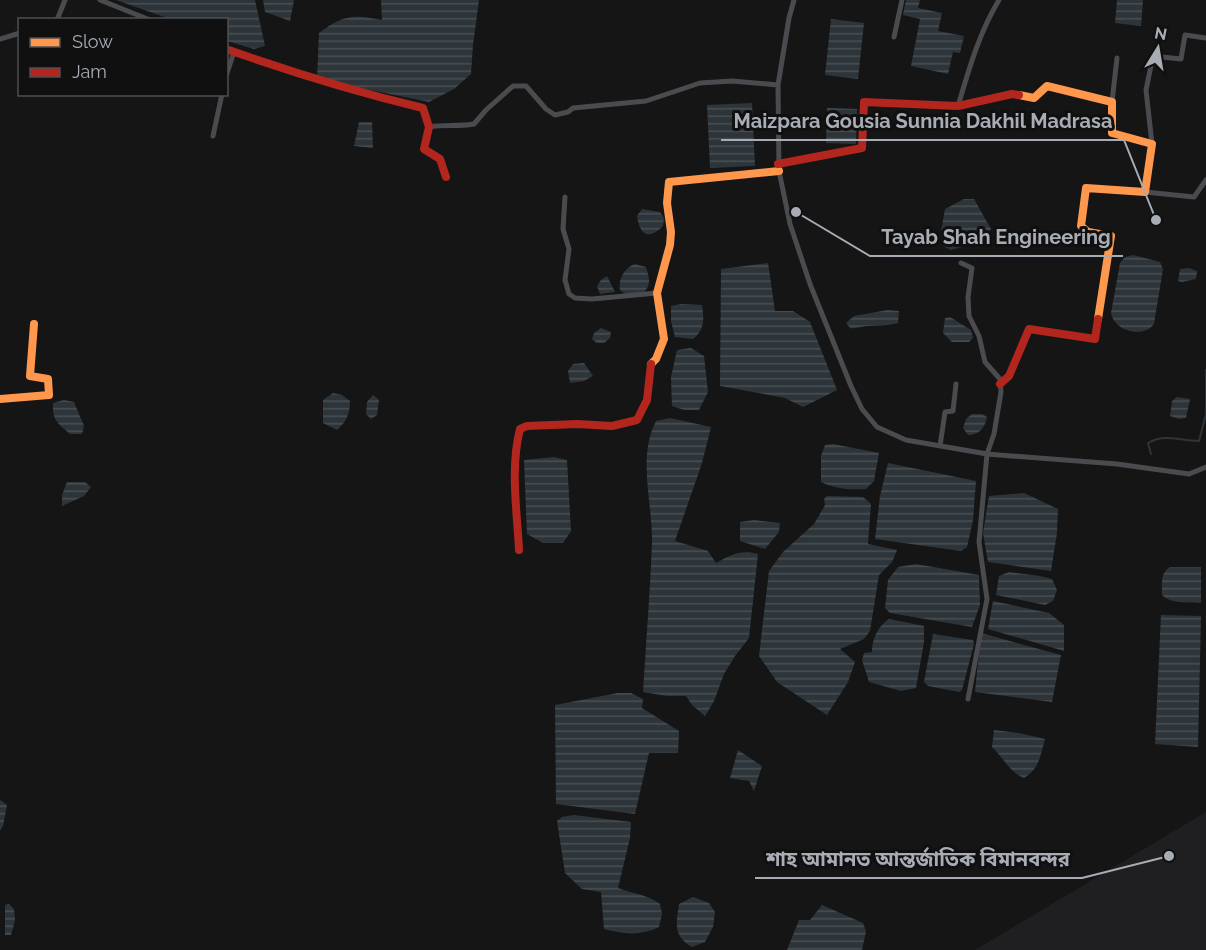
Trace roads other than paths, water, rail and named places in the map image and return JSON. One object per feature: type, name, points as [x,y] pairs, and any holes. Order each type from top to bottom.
[{"type":"street","points":[[58,18],[65,0]]},
{"type":"street","points":[[100,0],[145,18]]},
{"type":"street","points":[[794,0],[777,85],[778,168],[790,224],[810,284],[851,386],[862,409],[877,427],[906,440],[987,454],[1117,464],[1189,474],[1206,467]]},
{"type":"street","points":[[894,37],[902,0]]},
{"type":"street","points":[[958,106],[975,49],[989,16],[999,0]]},
{"type":"street","points":[[0,39],[18,34]]},
{"type":"street","points":[[1145,192],[1152,144],[1146,90],[1153,56],[1181,59],[1185,34],[1206,39]]},
{"type":"street","points":[[230,50],[313,79],[422,107],[425,109],[429,127],[424,149],[435,153],[444,165],[446,177]]},
{"type":"street","points":[[1117,58],[1112,102],[1112,133],[1152,144]]},
{"type":"street","points":[[429,127],[438,125],[456,128],[474,124],[513,86],[526,86],[546,109],[555,115],[568,112],[573,108],[646,101],[700,83],[732,81],[777,85]]},
{"type":"street","points":[[519,550],[515,462],[517,436],[520,429],[527,426],[577,424],[612,426],[637,420],[641,415],[649,395],[650,365],[656,359],[664,339],[657,293],[670,245],[671,232],[667,203],[669,182],[703,180],[778,168],[862,148],[864,102],[958,106],[1012,94],[1034,98],[1047,86],[1112,102]]},
{"type":"street","points":[[213,136],[222,96]]},
{"type":"street","points":[[1000,384],[1009,376],[1029,329],[1095,339],[1111,236],[1088,232],[1081,226],[1086,188],[1194,197],[1206,180]]},
{"type":"street","points":[[566,197],[563,229],[569,249],[565,280],[569,294],[575,298],[592,299],[657,293]]},
{"type":"street","points":[[961,263],[972,268],[968,297],[969,316],[979,336],[985,362],[1000,379],[1001,392],[994,434],[987,454],[979,542],[987,599],[968,699]]},
{"type":"street","points":[[0,399],[49,394],[48,379],[30,376],[34,324]]},
{"type":"street","points":[[940,446],[945,412],[953,411],[956,384]]},
{"type":"waterway","points":[[1151,454],[1148,443],[1160,438],[1199,441],[1206,414],[1206,370]]},
{"type":"place","name":"Tayab Shah Engineering","points":[[796,212]]},
{"type":"place","name":"Maizpara Gousia Sunnia Dakhil Madrasa","points":[[1156,220]]},
{"type":"place","name":"শাহ আমানত আন্তর্জাতিক বিমানবন্দর","points":[[1169,856]]}]
